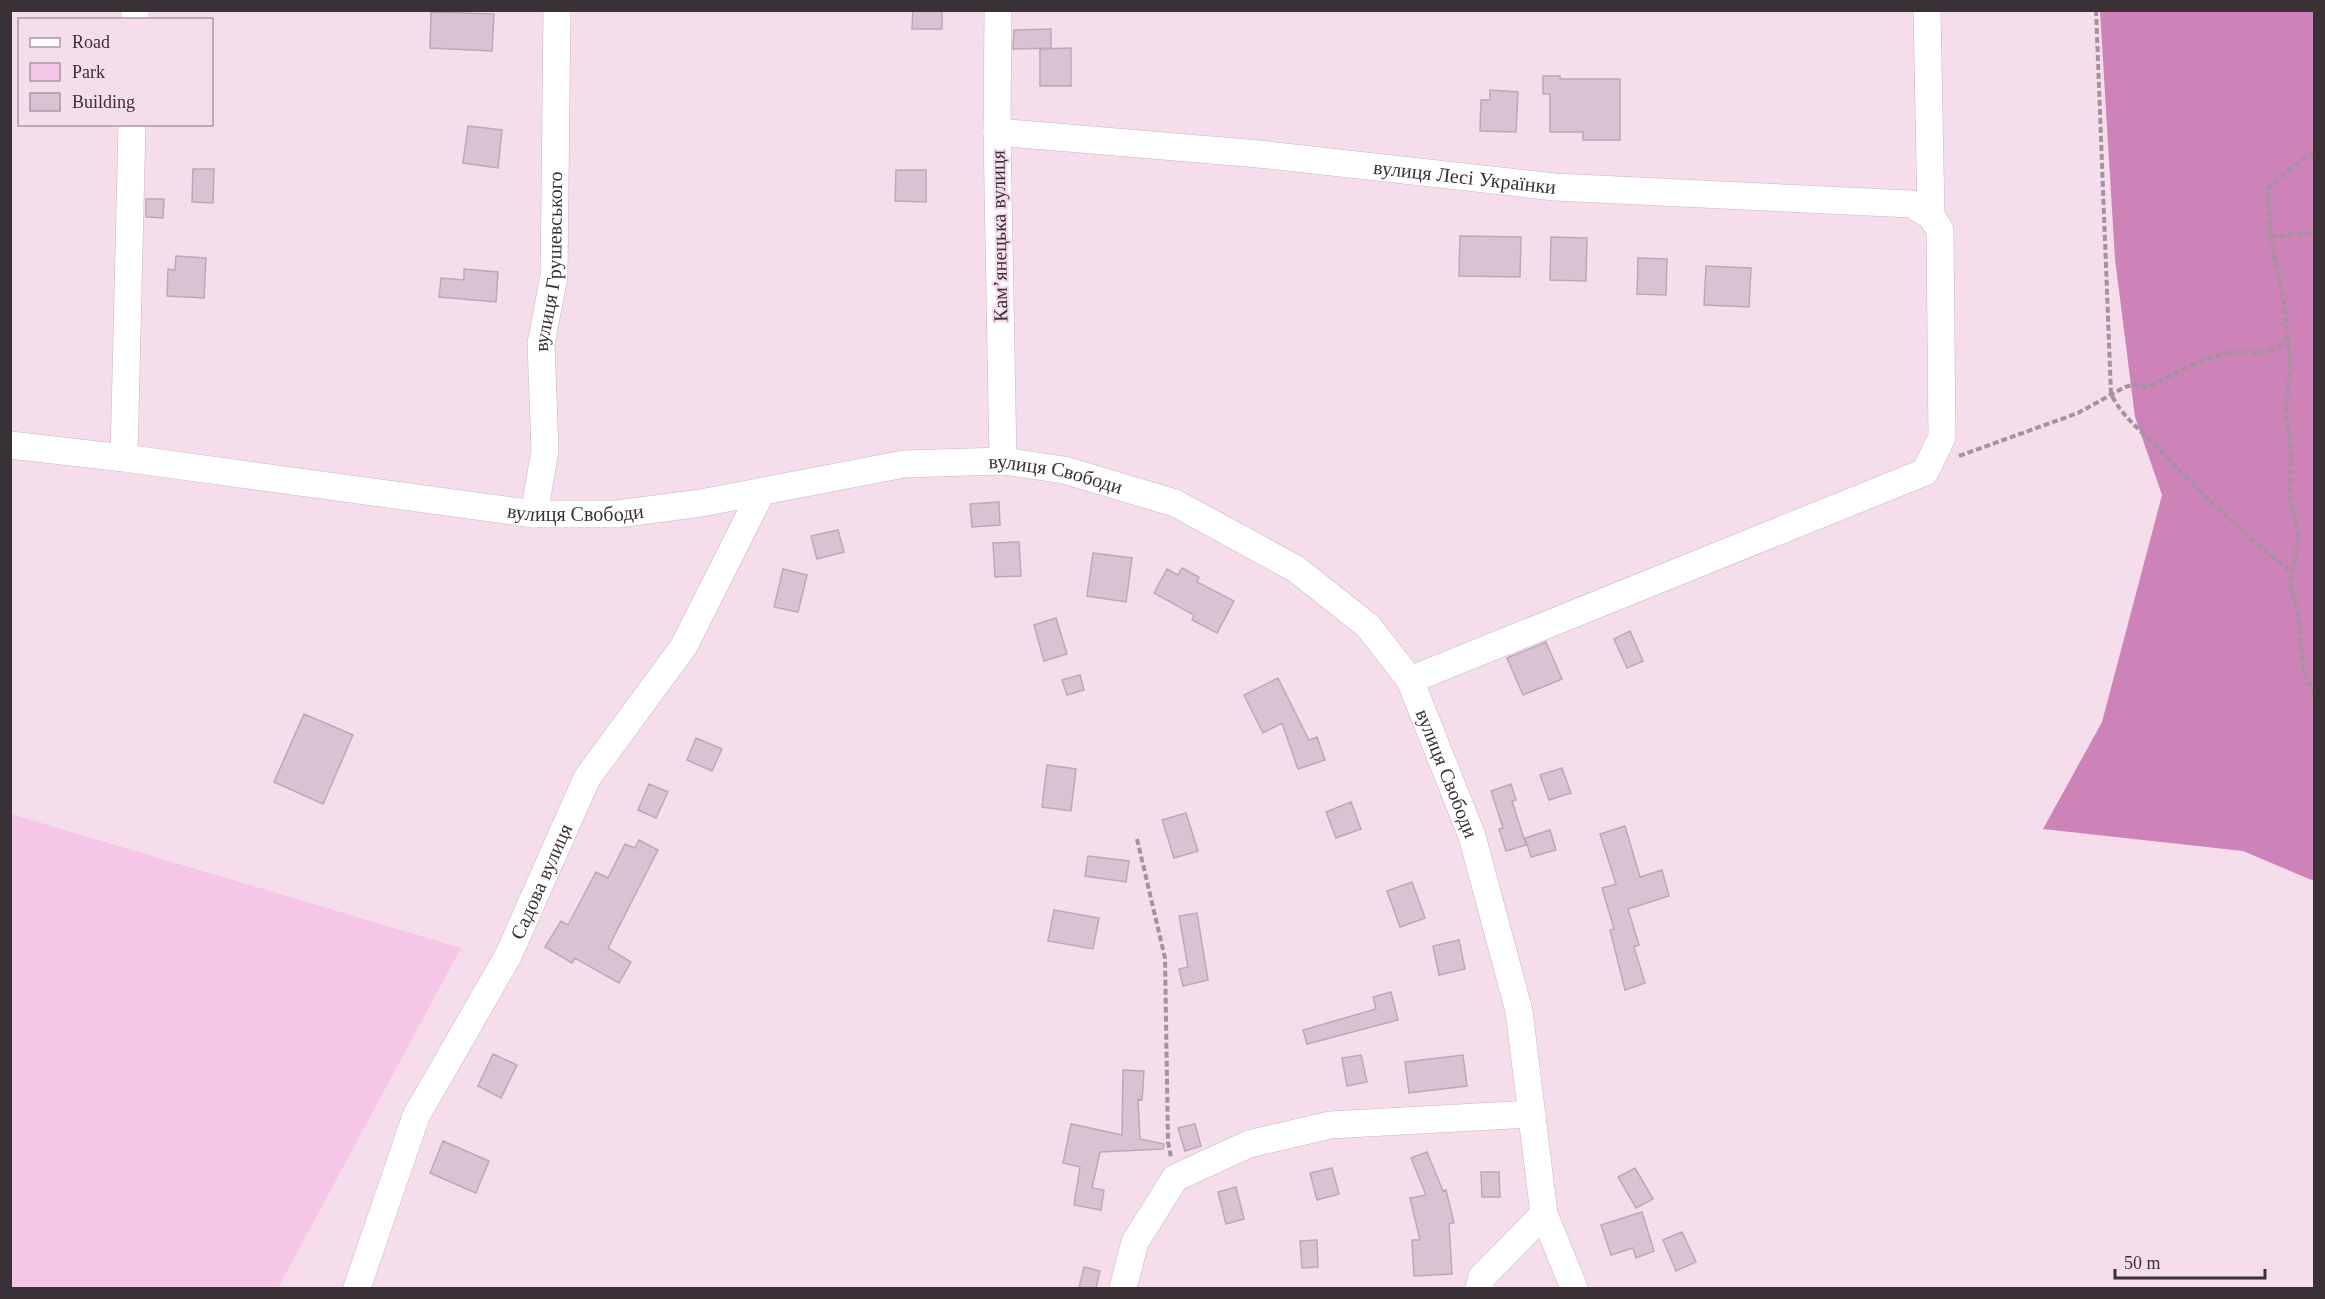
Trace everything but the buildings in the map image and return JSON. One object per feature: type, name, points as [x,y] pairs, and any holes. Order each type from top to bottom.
[{"type":"street","name":"вулиця Грушевського","points":[[534,514],[545,450],[541,344],[554,276],[557,10]]},
{"type":"street","name":"Камʼянецька вулиця","points":[[998,10],[997,132],[1003,461]]},
{"type":"street","points":[[1410,680],[1925,472],[1942,437],[1940,231],[1931,216],[1927,10]]},
{"type":"street","points":[[124,458],[132,126]]},
{"type":"street","name":"вулиця Лесі Українки","points":[[997,132],[1259,154],[1554,187],[1911,204],[1931,216]]},
{"type":"street","name":"вулиця Свободи","points":[[10,445],[124,458],[534,514],[618,514],[700,503],[904,464],[1003,461],[1064,470],[1175,503],[1296,570],[1368,626],[1410,680],[1472,836],[1519,1011],[1544,1214],[1574,1288]]},
{"type":"street","name":"Садова вулиця","points":[[357,1288],[416,1116],[508,956],[587,778],[684,646],[762,491]]},
{"type":"street","points":[[1123,1288],[1135,1242],[1175,1178],[1249,1144],[1330,1125],[1532,1114]]},
{"type":"street","points":[[1479,1288],[1482,1277],[1544,1214]]},
{"type":"path","points":[[2096,10],[2110,394],[2119,411],[2190,483],[2226,518],[2292,573]]},
{"type":"path","points":[[2314,152],[2268,188],[2270,236],[2284,301],[2290,360],[2286,414],[2291,450],[2290,497],[2297,532],[2290,582],[2299,622],[2303,668],[2314,695]]},
{"type":"path","points":[[2270,236],[2314,233]]},
{"type":"path","points":[[1925,472],[1968,452],[2078,412],[2110,394],[2136,384],[2148,388],[2174,374],[2227,353],[2265,354],[2279,347],[2288,338]]},
{"type":"path","points":[[1137,839],[1165,958],[1168,1142],[1175,1178]]},
{"type":"green space","points":[[11,814],[461,948],[278,1288],[11,1288]]},
{"type":"shaded area","points":[[2100,11],[2314,11],[2314,881],[2243,851],[2043,829],[2102,722],[2162,495],[2135,417],[2115,259]]}]
